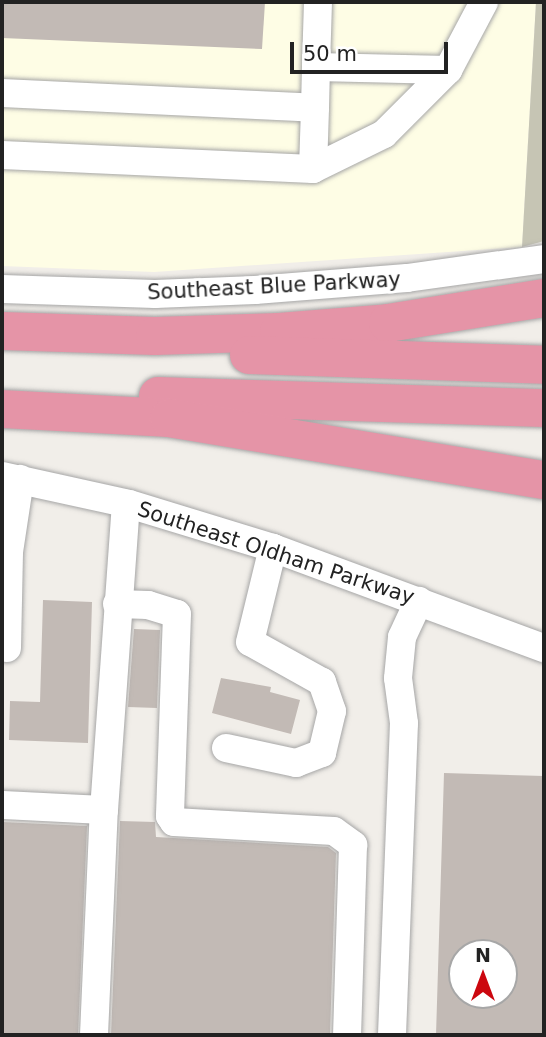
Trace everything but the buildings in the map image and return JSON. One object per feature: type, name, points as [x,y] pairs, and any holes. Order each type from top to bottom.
[{"type":"highway","points":[[2,331],[155,336],[279,332],[401,321],[544,299]]},
{"type":"highway","points":[[2,347],[544,365]]},
{"type":"highway","points":[[2,392],[544,408]]},
{"type":"highway","points":[[2,409],[169,418],[544,480]]},
{"type":"street","points":[[313,169],[318,2]]},
{"type":"street","points":[[2,155],[313,169],[384,134],[448,70],[484,2]]},
{"type":"street","points":[[316,66],[448,70]]},
{"type":"street","points":[[2,93],[315,108]]},
{"type":"street","name":"Southeast Blue Parkway","points":[[2,289],[155,294],[255,290],[407,278],[544,259]]},
{"type":"street","points":[[8,648],[11,478]]},
{"type":"street","name":"Southeast Oldham Parkway","points":[[11,478],[126,504],[273,548],[544,648]]},
{"type":"street","points":[[94,1035],[104,810],[130,604],[126,504]]},
{"type":"street","points":[[226,748],[296,763],[322,753],[332,711],[322,682],[250,642],[273,548]]},
{"type":"street","points":[[392,1035],[404,723],[398,678],[402,637],[419,601]]},
{"type":"street","points":[[130,604],[177,614],[170,816],[173,822],[334,831],[348,836],[353,845],[347,1035]]},
{"type":"street","points":[[2,805],[104,810]]},
{"type":"shaded area","points":[[2,2],[536,2],[522,247],[154,272],[2,266]]},
{"type":"shaded area","points":[[536,2],[544,2],[544,241],[522,247]]}]
